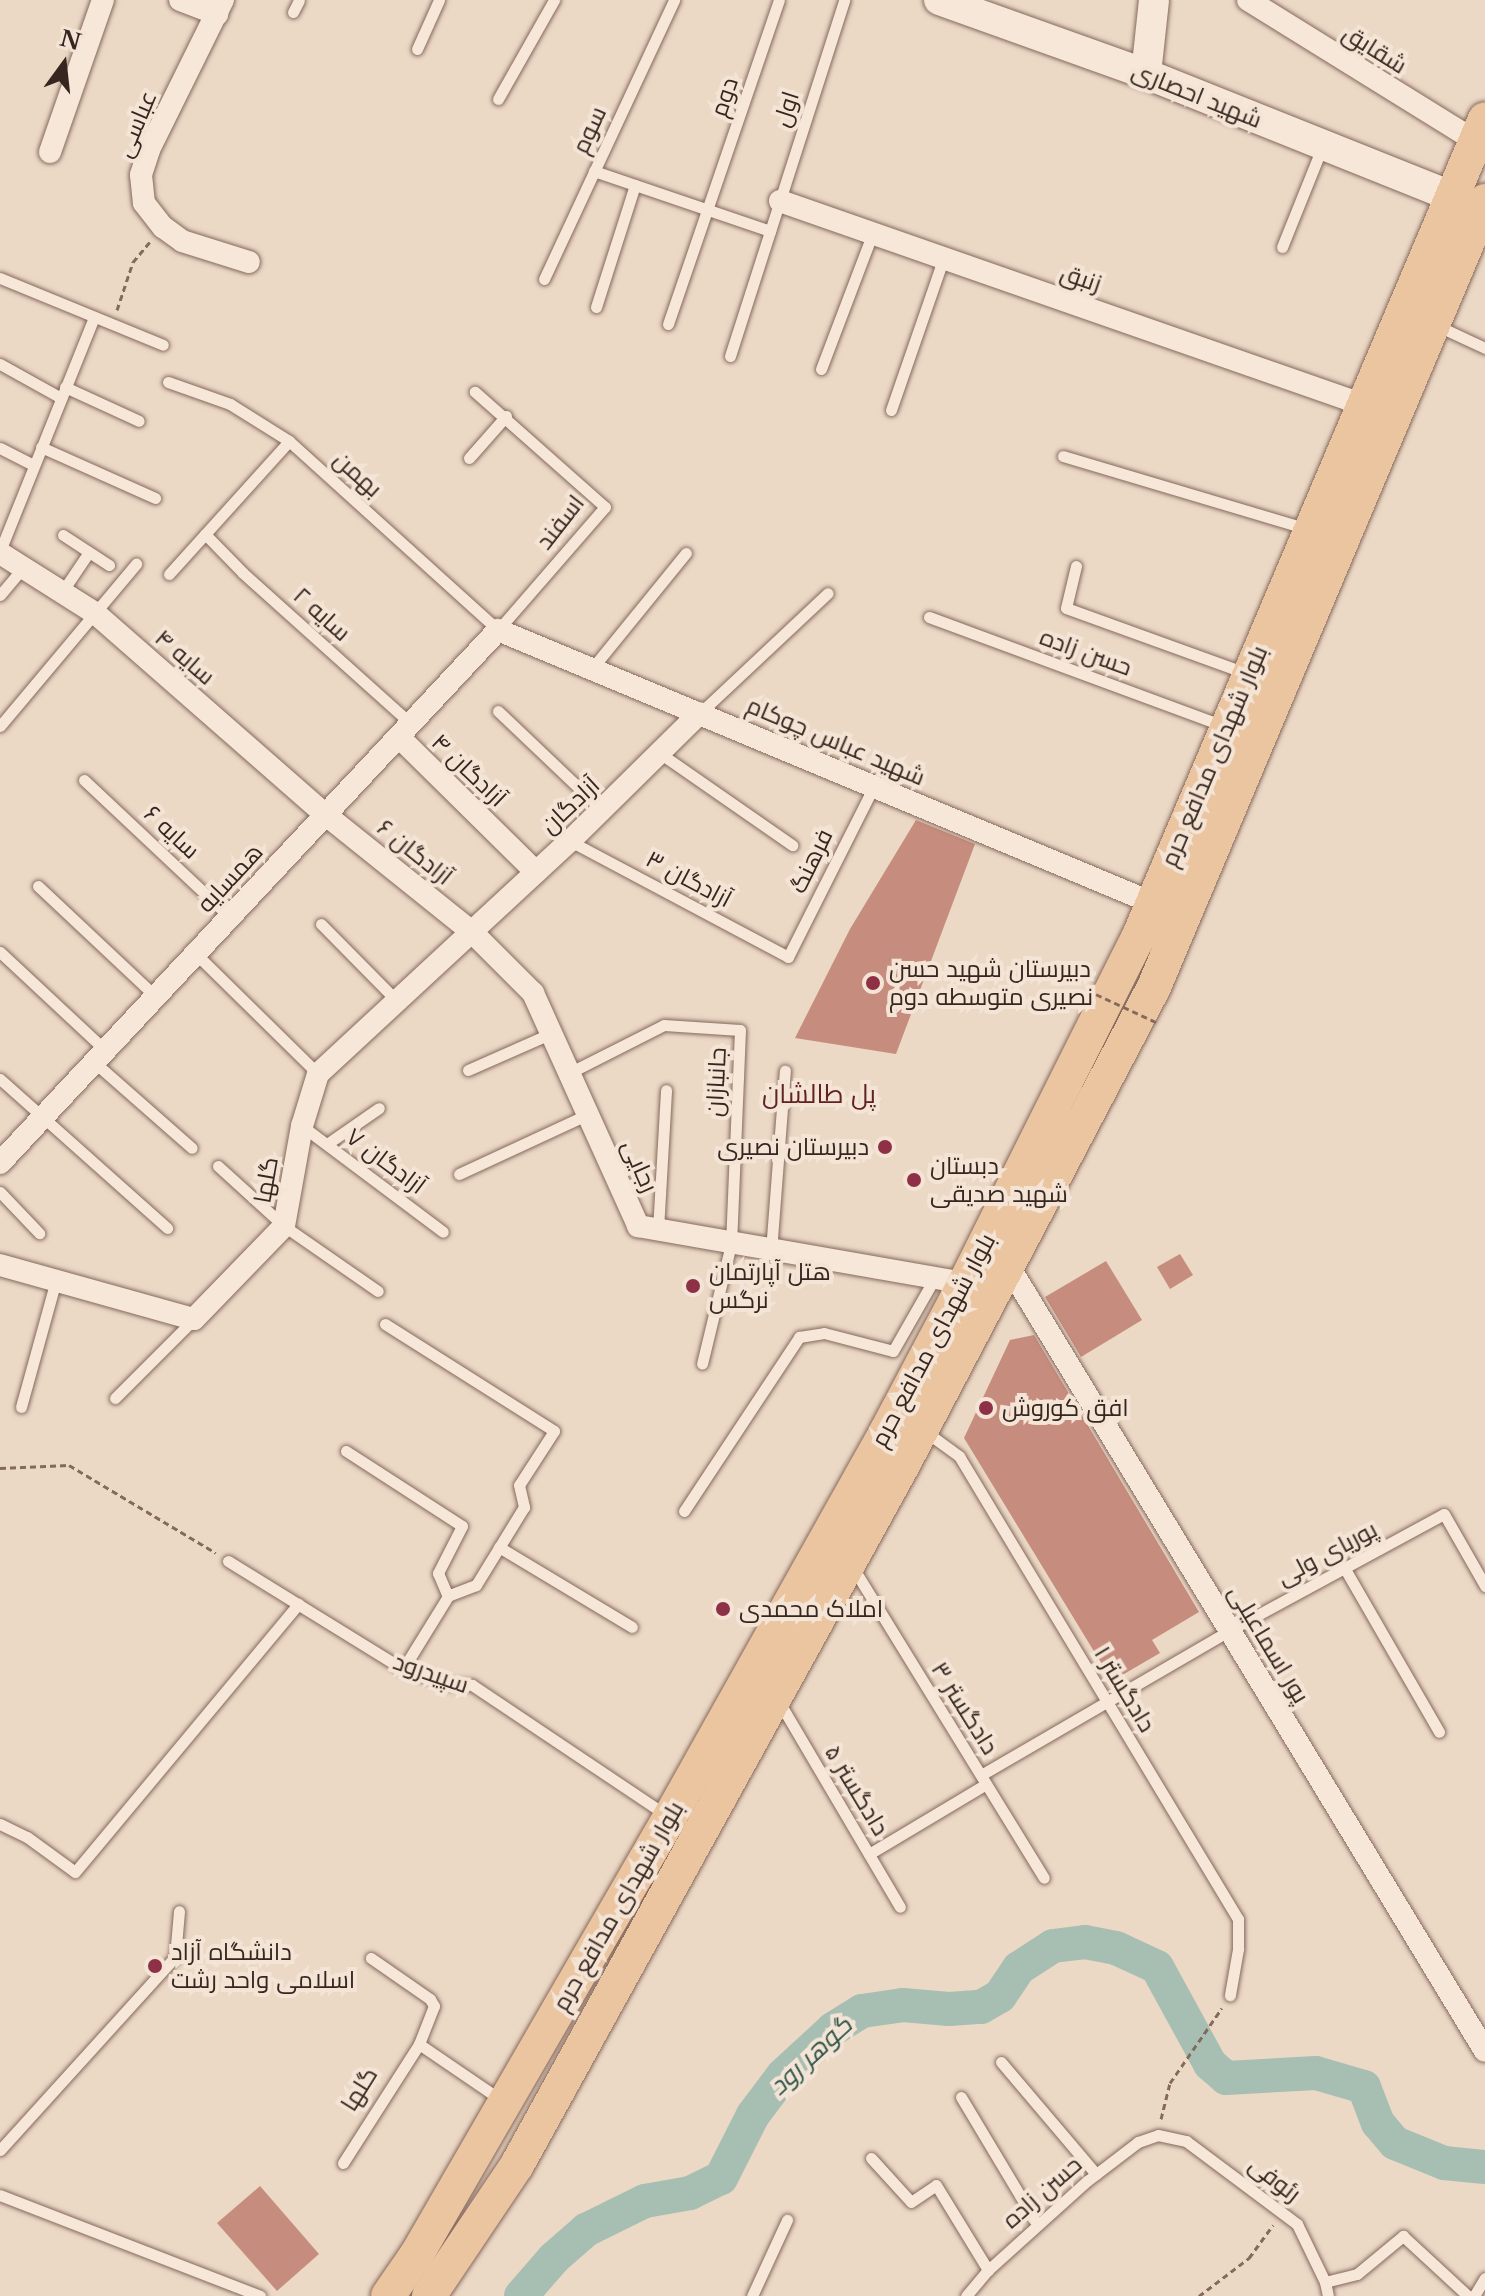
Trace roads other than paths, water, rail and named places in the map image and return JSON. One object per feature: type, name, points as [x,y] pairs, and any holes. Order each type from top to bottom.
[{"type":"main road","name":"بلوار شهدای مدافع حرم","points":[[388,2296],[417,2254],[670,1817],[878,1478],[922,1429],[1154,987],[1434,324],[1476,205],[1480,130]]},
{"type":"main road","name":"بلوار شهدای مدافع حرم","points":[[429,2296],[517,2165],[849,1562],[950,1281],[1153,903],[1364,405],[1476,205]]},
{"type":"street","points":[[50,152],[103,0]]},
{"type":"street","points":[[180,0],[220,7]]},
{"type":"street","points":[[1146,74],[1154,0]]},
{"type":"street","name":"شقایق","points":[[1248,0],[1480,130]]},
{"type":"street","name":"شهید احصاری","points":[[952,2],[1146,74],[1476,205]]},
{"type":"street","name":"عباسی","points":[[220,7],[149,150],[141,175],[144,203],[163,227],[182,241],[249,262]]},
{"type":"street","name":"زنبق","points":[[780,201],[1364,405]]},
{"type":"street","name":"سایه ۴","points":[[0,552],[95,613],[326,815]]},
{"type":"street","name":"شهید عباس چوکام","points":[[498,630],[590,671],[700,713],[1153,903]]},
{"type":"street","name":"همسایه","points":[[0,1163],[498,630]]},
{"type":"street","name":"آزادگان","points":[[471,931],[570,841],[700,713]]},
{"type":"street","name":"آزادگان ۴","points":[[406,731],[536,872]]},
{"type":"street","name":"آزادگان ۶","points":[[326,815],[471,931]]},
{"type":"street","points":[[318,1074],[471,931]]},
{"type":"street","name":"رجایی","points":[[471,931],[533,993],[638,1226],[950,1281]]},
{"type":"street","name":"گلها","points":[[194,1319],[284,1226],[302,1126],[318,1074]]},
{"type":"street","points":[[0,1265],[194,1319]]},
{"type":"street","name":"پور اسماعیلی","points":[[1008,1265],[1485,2051]]},
{"type":"lane","points":[[293,12],[299,0]]},
{"type":"lane","points":[[417,49],[439,0]]},
{"type":"lane","points":[[498,99],[554,0]]},
{"type":"lane","name":"سوم","points":[[544,279],[674,0]]},
{"type":"lane","name":"دوم","points":[[668,324],[779,0]]},
{"type":"lane","name":"اول","points":[[730,356],[844,0]]},
{"type":"lane","points":[[1282,247],[1323,145]]},
{"type":"lane","points":[[594,171],[770,231]]},
{"type":"lane","points":[[596,307],[635,185]]},
{"type":"lane","points":[[821,369],[873,232]]},
{"type":"lane","points":[[891,410],[944,257]]},
{"type":"lane","points":[[0,278],[163,345]]},
{"type":"lane","points":[[0,552],[94,317]]},
{"type":"lane","points":[[1434,324],[1485,348]]},
{"type":"lane","points":[[0,364],[139,421]]},
{"type":"lane","name":"بهمن","points":[[168,382],[230,404],[289,441],[498,630]]},
{"type":"lane","name":"اسفند","points":[[475,392],[506,416],[605,507],[498,630]]},
{"type":"lane","points":[[469,458],[506,416]]},
{"type":"lane","points":[[169,574],[289,441]]},
{"type":"lane","points":[[41,447],[155,498]]},
{"type":"lane","points":[[0,448],[34,465]]},
{"type":"lane","points":[[1063,456],[1311,530]]},
{"type":"lane","name":"سایه ۲","points":[[205,534],[406,731]]},
{"type":"lane","points":[[63,535],[109,565]]},
{"type":"lane","points":[[62,592],[89,552]]},
{"type":"lane","points":[[590,671],[686,553]]},
{"type":"lane","points":[[0,726],[136,564]]},
{"type":"lane","points":[[1076,566],[1066,608],[1249,674]]},
{"type":"lane","points":[[0,595],[23,568]]},
{"type":"lane","points":[[700,713],[828,593]]},
{"type":"lane","name":"حسن زاده","points":[[929,617],[1227,727]]},
{"type":"lane","points":[[498,711],[602,810]]},
{"type":"lane","points":[[661,754],[792,845]]},
{"type":"lane","name":"سایه ۶","points":[[84,780],[230,917]]},
{"type":"lane","name":"فرهنگ","points":[[788,957],[874,786]]},
{"type":"lane","name":"آزادگان ۳","points":[[570,841],[788,957]]},
{"type":"lane","points":[[38,886],[155,996]]},
{"type":"lane","points":[[321,924],[397,1001]]},
{"type":"lane","points":[[0,952],[192,1148]]},
{"type":"lane","points":[[195,953],[318,1074]]},
{"type":"lane","name":"جانبازان","points":[[569,1073],[664,1025],[740,1030],[731,1244],[702,1364]]},
{"type":"lane","points":[[468,1070],[552,1033]]},
{"type":"lane","points":[[771,1251],[785,1071]]},
{"type":"lane","points":[[0,1079],[167,1228]]},
{"type":"lane","points":[[658,1230],[666,1090]]},
{"type":"lane","points":[[327,1144],[379,1108]]},
{"type":"lane","points":[[459,1174],[588,1114]]},
{"type":"lane","name":"آزادگان ۷","points":[[302,1126],[443,1232]]},
{"type":"lane","points":[[218,1166],[284,1226],[378,1291]]},
{"type":"lane","points":[[0,1192],[39,1233]]},
{"type":"lane","points":[[21,1407],[56,1280]]},
{"type":"lane","points":[[684,1511],[799,1337],[824,1333],[893,1351],[950,1281]]},
{"type":"lane","points":[[115,1398],[194,1319]]},
{"type":"lane","points":[[385,1324],[554,1431],[519,1485],[524,1507],[476,1585],[448,1596],[403,1669]]},
{"type":"lane","name":"دادگستر ۱","points":[[922,1429],[959,1456],[1238,1919],[1238,1949],[1230,1995]]},
{"type":"lane","points":[[346,1451],[462,1526],[438,1573],[448,1596]]},
{"type":"lane","name":"پوریای ولی","points":[[869,1854],[1106,1700],[1444,1514],[1485,1586]]},
{"type":"lane","points":[[499,1547],[632,1627]]},
{"type":"lane","name":"سپیدرود","points":[[228,1561],[403,1669],[449,1684],[472,1685],[670,1817]]},
{"type":"lane","name":"دادگستر ۳","points":[[849,1562],[1044,1878]]},
{"type":"lane","points":[[1345,1569],[1439,1732]]},
{"type":"lane","points":[[0,1824],[27,1837],[75,1872],[298,1604]]},
{"type":"lane","name":"دادگستر ۵","points":[[775,1696],[900,1907]]},
{"type":"lane","points":[[0,2150],[175,1957],[179,1911]]},
{"type":"lane","name":"گلها","points":[[343,2163],[419,2044],[432,2015],[430,1999],[371,1958]]},
{"type":"lane","points":[[419,2044],[504,2103]]},
{"type":"lane","points":[[1001,2062],[1096,2174]]},
{"type":"lane","points":[[961,2097],[1037,2224]]},
{"type":"lane","name":"حسن زاده","points":[[966,2296],[988,2270],[1037,2224],[1096,2174],[1138,2142],[1158,2135]]},
{"type":"lane","name":"رئوفی","points":[[1158,2135],[1186,2141],[1297,2224],[1325,2282],[1328,2296]]},
{"type":"lane","points":[[871,2158],[911,2202],[936,2185],[988,2270]]},
{"type":"lane","points":[[0,2195],[260,2296]]},
{"type":"lane","points":[[752,2296],[787,2220]]},
{"type":"lane","points":[[1325,2282],[1357,2274],[1403,2236],[1471,2296],[1485,2278]]},
{"type":"waterway","name":"گوهر رود","points":[[521,2296],[554,2258],[586,2230],[645,2201],[690,2193],[721,2178],[753,2115],[783,2075],[833,2029],[862,2011],[903,2005],[949,2009],[981,2007],[1000,1996],[1019,1968],[1053,1946],[1085,1942],[1116,1948],[1157,1967],[1210,2064],[1226,2078],[1316,2073],[1364,2087],[1378,2123],[1395,2143],[1444,2163],[1485,2167]]},
{"type":"place","name":"دبیرستان شهید حسن نصیری متوسطه دوم","points":[[873,983]]},
{"type":"place","name":"دبیرستان نصیری","points":[[885,1147]]},
{"type":"place","name":"دبستان شهید صدیقی","points":[[914,1180]]},
{"type":"place","name":"هتل آپارتمان نرگس","points":[[693,1286]]},
{"type":"place","name":"افق کوروش","points":[[986,1408]]},
{"type":"place","name":"املاک محمدی","points":[[723,1609]]},
{"type":"place","name":"دانشگاه آزاد اسلامی واحد رشت","points":[[155,1966]]},
{"type":"district","name":"پل طالشان","points":[[819,1095]]}]
